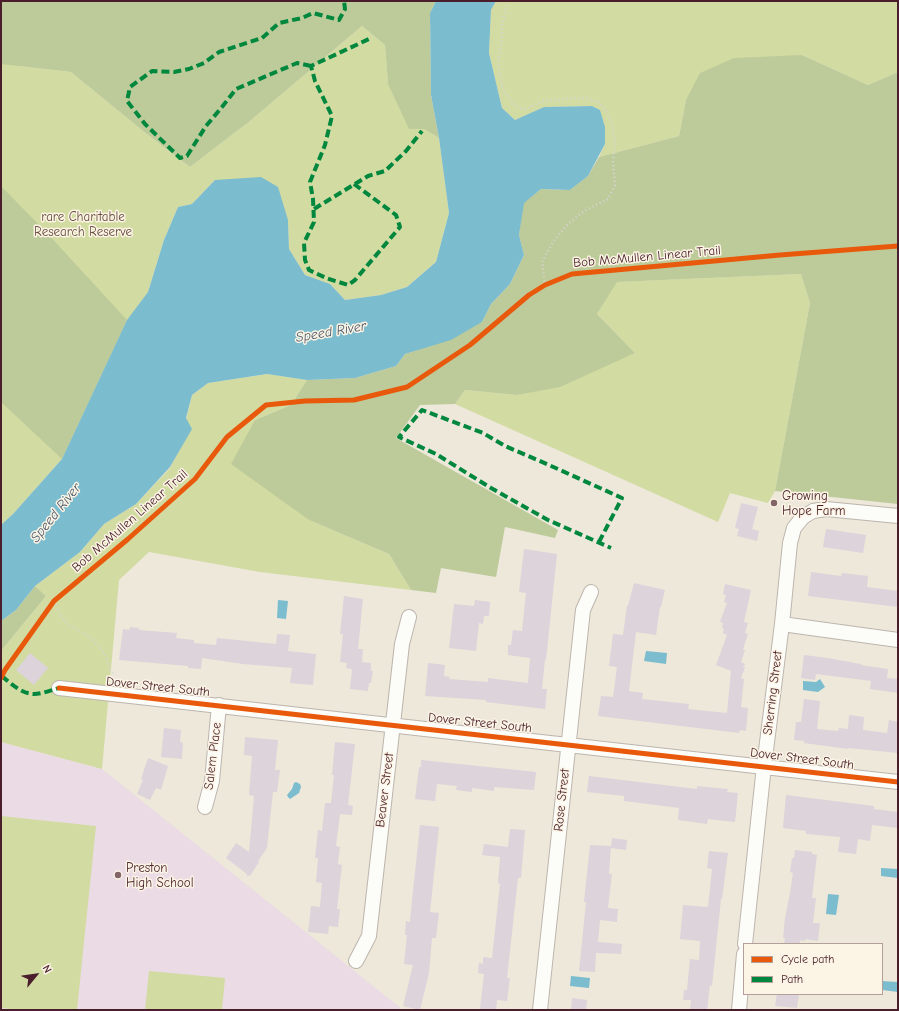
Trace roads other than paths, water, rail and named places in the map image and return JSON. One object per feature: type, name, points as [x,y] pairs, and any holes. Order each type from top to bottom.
[{"type":"street","name":"Sherring Street","points":[[745,943],[790,543],[794,528],[803,517],[813,511],[826,508],[898,516]]},
{"type":"street","name":"Rose Street","points":[[540,1010],[583,610],[592,592]]},
{"type":"street","name":"Beaver Street","points":[[356,961],[369,936],[402,644],[409,618]]},
{"type":"street","points":[[782,624],[898,640]]},
{"type":"street","name":"Dover Street South","points":[[58,688],[393,724],[898,782]]},
{"type":"street","name":"Salem Place","points":[[205,807],[212,781],[219,705]]},
{"type":"street","points":[[739,1010],[743,965]]},
{"type":"water","name":"Speed River","points":[[436,1],[496,1],[491,10],[489,53],[502,108],[515,120],[544,107],[592,106],[600,110],[605,127],[605,144],[588,176],[570,190],[541,189],[524,203],[519,235],[524,255],[510,284],[491,304],[482,322],[451,340],[405,354],[396,366],[355,378],[307,380],[267,374],[208,383],[192,395],[186,418],[192,429],[170,467],[136,504],[104,524],[80,552],[35,586],[16,610],[1,621],[1,525],[13,514],[62,459],[127,320],[148,292],[164,240],[178,207],[192,204],[215,180],[261,177],[278,187],[288,220],[289,249],[305,275],[330,284],[345,300],[381,295],[407,287],[436,262],[449,213],[439,138],[431,95],[430,13]]},
{"type":"water","points":[[278,600],[288,601],[286,619],[277,618]]},
{"type":"water","points":[[646,651],[667,653],[666,664],[644,661]]},
{"type":"water","points":[[820,679],[825,687],[818,692],[803,690],[803,681],[816,682]]},
{"type":"water","points":[[296,782],[300,784],[301,787],[299,793],[290,799],[287,795]]},
{"type":"water","points":[[881,868],[898,869],[898,878],[881,876]]},
{"type":"water","points":[[828,894],[839,895],[836,915],[826,914]]},
{"type":"water","points":[[571,976],[590,978],[589,988],[570,986]]},
{"type":"water","points":[[883,981],[898,982],[898,992],[883,990]]},
{"type":"place","name":"Growing Hope Farm","points":[[774,503]]},
{"type":"place","name":"Preston High School","points":[[118,875]]},
{"type":"park label","name":"rare Charitable Research Reserve","points":[[83,224]]}]
